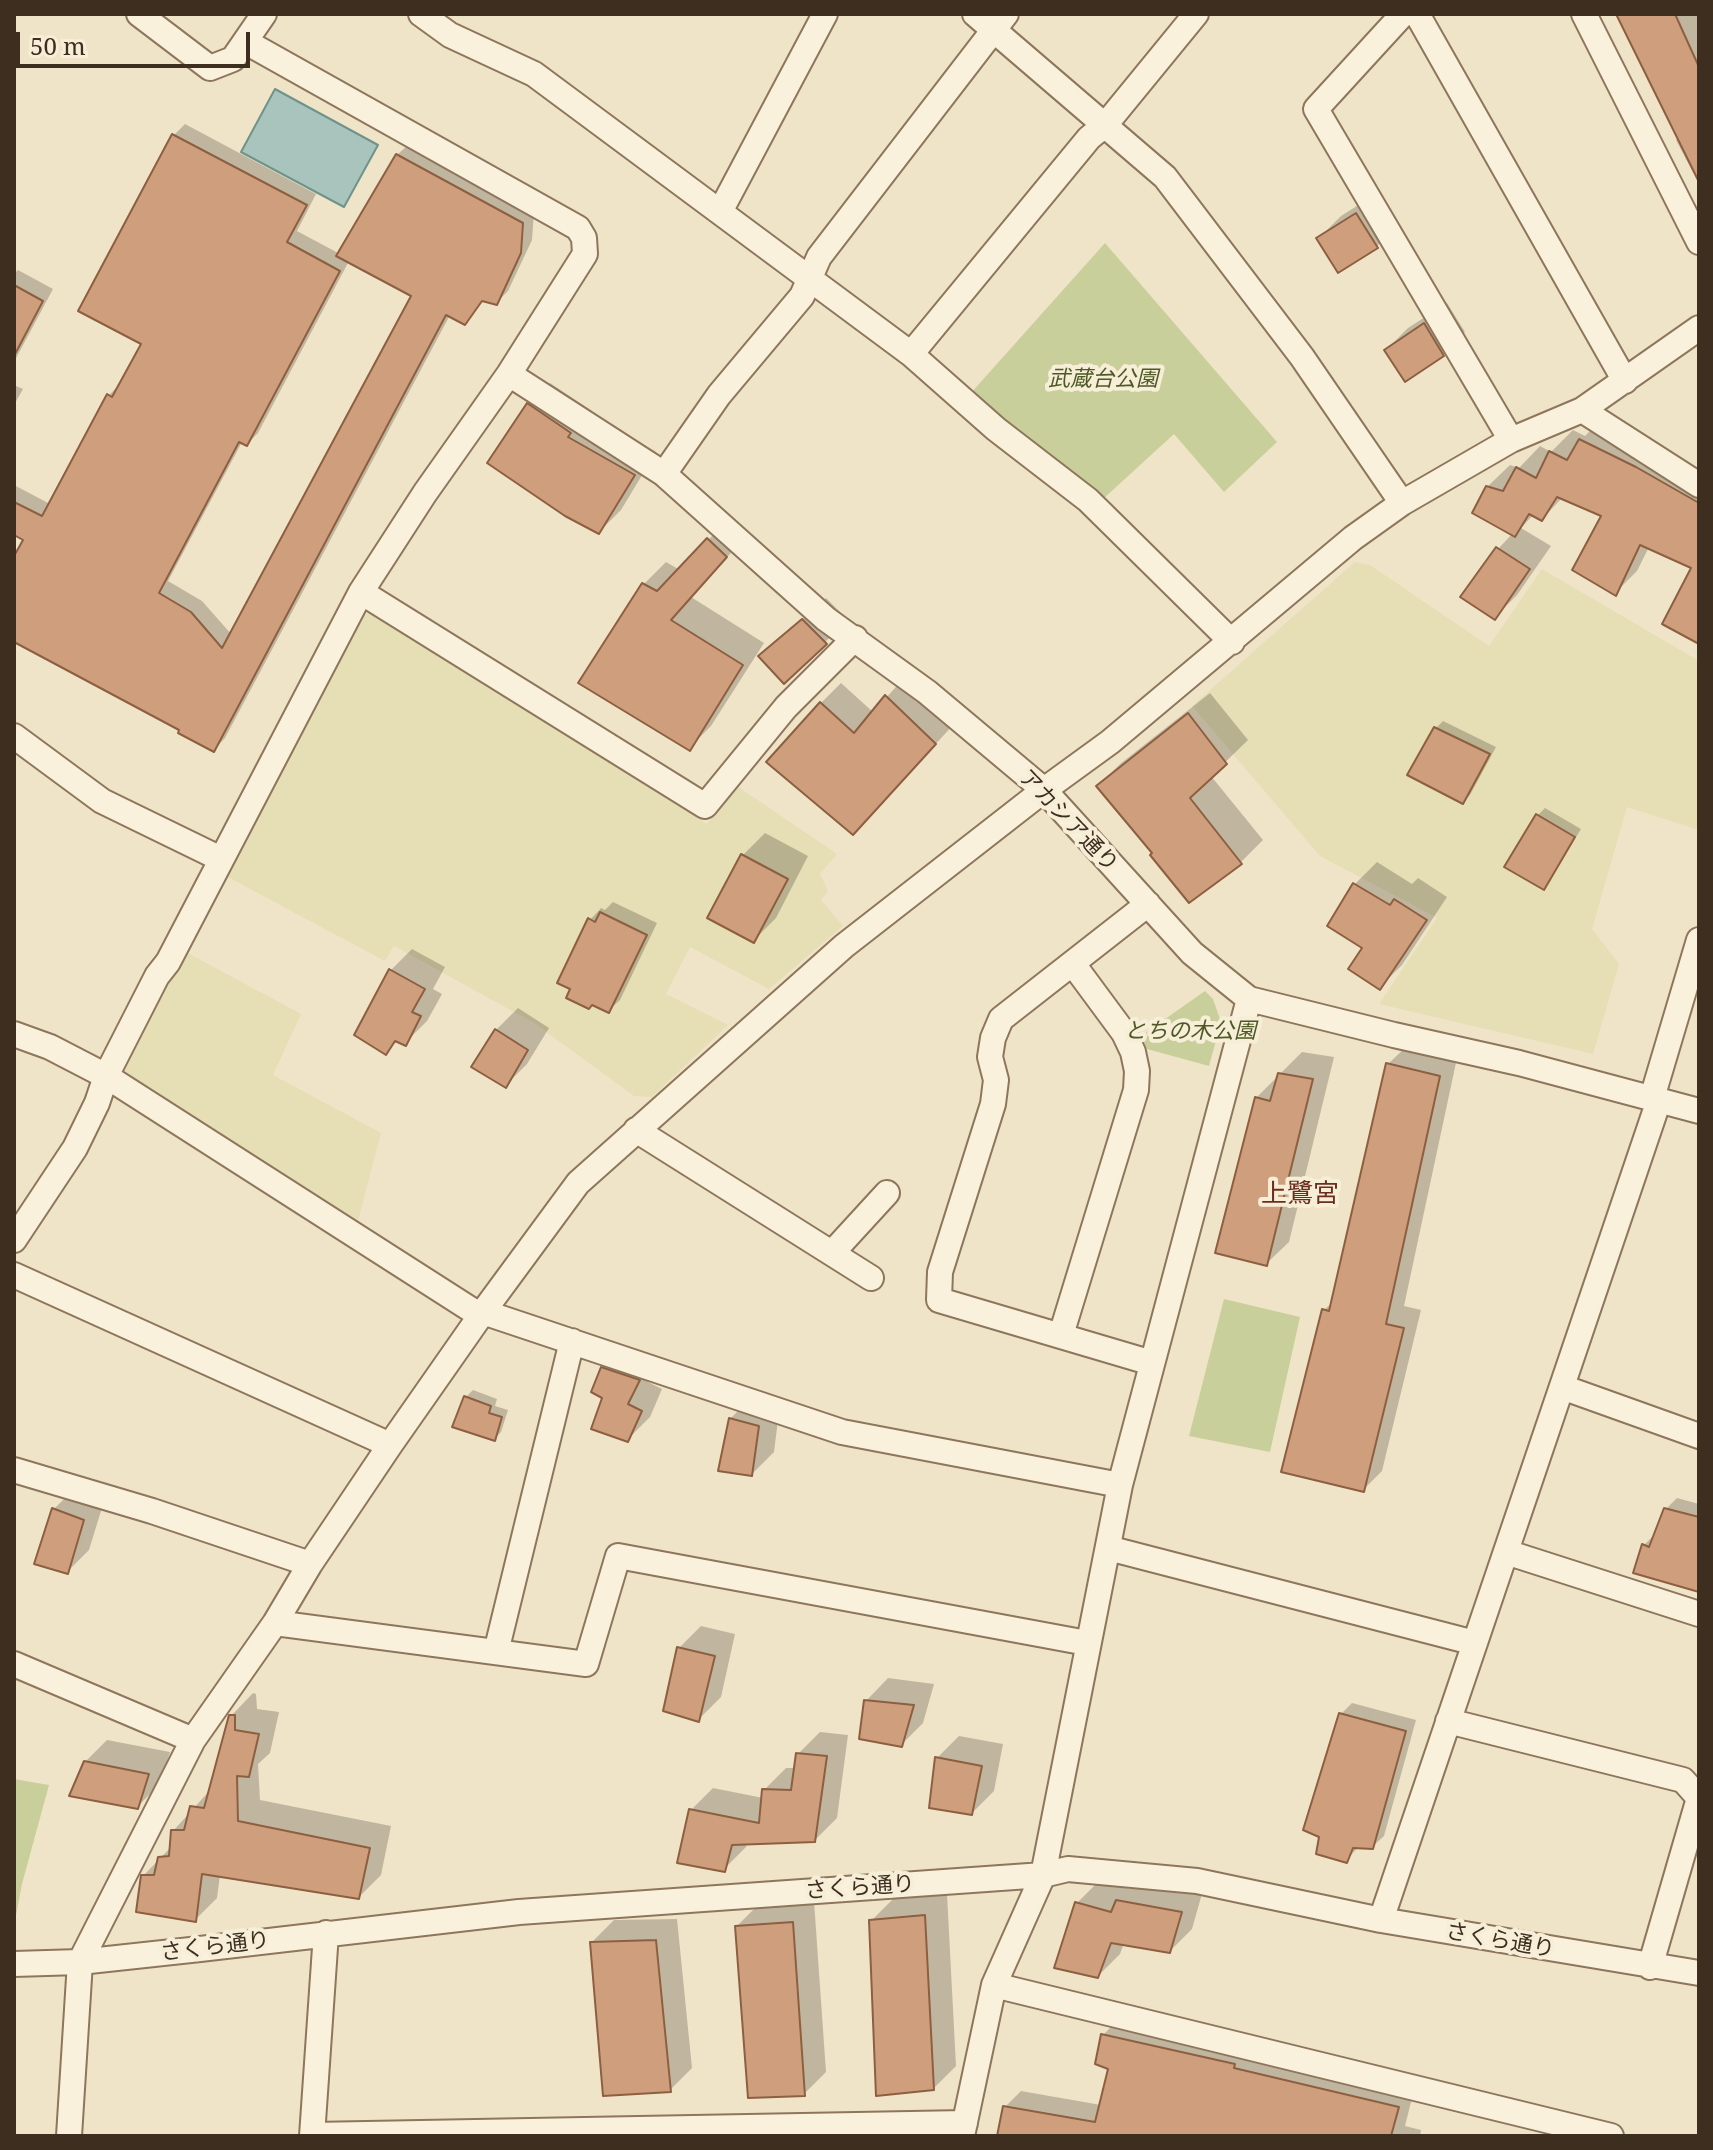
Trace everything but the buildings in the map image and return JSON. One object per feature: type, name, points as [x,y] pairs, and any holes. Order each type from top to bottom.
[{"type":"street","points":[[139,14],[210,68],[233,59],[264,14]]},
{"type":"street","points":[[421,14],[450,35],[534,74],[911,354],[996,429],[1088,500],[1232,642]]},
{"type":"street","points":[[911,354],[1196,14]]},
{"type":"street","points":[[1403,14],[1316,109],[1511,440]]},
{"type":"street","points":[[1417,14],[1625,381]]},
{"type":"street","points":[[1584,14],[1699,242]]},
{"type":"street","points":[[721,210],[822,15]]},
{"type":"street","points":[[664,474],[719,395],[802,296],[819,257],[991,19],[1165,177],[1302,357],[1402,503]]},
{"type":"street","points":[[14,1240],[75,1148],[97,1103],[106,1076],[157,976],[168,962],[361,592],[425,493],[509,374],[585,254],[584,238],[578,228],[246,42]]},
{"type":"street","points":[[69,2136],[80,1962],[193,1740],[275,1623],[310,1564],[390,1445],[578,1183],[844,946],[1110,742],[1353,538],[1402,503],[1511,440],[1582,410],[1699,328]]},
{"type":"street","name":"アカシア通り","points":[[509,374],[664,474],[826,619],[927,692],[1044,790],[1192,953],[1249,999],[1519,1063],[1699,1111]]},
{"type":"street","points":[[1582,410],[1699,485]]},
{"type":"street","points":[[361,592],[705,806],[786,707],[855,638]]},
{"type":"street","points":[[14,736],[102,801],[221,859]]},
{"type":"street","points":[[1148,904],[1001,1019],[993,1038],[990,1057],[996,1080],[993,1104],[940,1272],[939,1300],[1152,1363]]},
{"type":"street","points":[[1381,1920],[1562,1387],[1655,1099],[1699,940]]},
{"type":"street","points":[[1061,1335],[1136,1090],[1133,1052],[1124,1033],[1073,964]]},
{"type":"street","points":[[326,1933],[312,2135],[964,2130],[994,1985],[1043,1875],[1120,1485],[1249,999]]},
{"type":"street","points":[[14,1034],[50,1047],[106,1076],[482,1314],[842,1432],[1120,1485]]},
{"type":"street","points":[[636,1130],[871,1278]]},
{"type":"street","points":[[832,1253],[887,1193]]},
{"type":"street","points":[[14,1275],[390,1445]]},
{"type":"street","points":[[496,1652],[572,1341]]},
{"type":"street","points":[[1562,1387],[1699,1436]]},
{"type":"street","points":[[14,1470],[152,1511],[310,1564]]},
{"type":"street","points":[[1108,1548],[1475,1643]]},
{"type":"street","points":[[1506,1552],[1699,1614]]},
{"type":"street","points":[[275,1623],[586,1664],[618,1556],[1087,1643]]},
{"type":"street","points":[[14,1664],[193,1740]]},
{"type":"street","points":[[1448,1721],[1683,1780],[1699,1798],[1650,1967]]},
{"type":"street","name":"さくら通り","points":[[14,1964],[80,1962],[519,1912],[1043,1875],[1068,1869],[1197,1881],[1381,1920],[1699,1973]]},
{"type":"street","points":[[994,1985],[1611,2136]]},
{"type":"shaded area","points":[[1355,562],[1370,565],[1489,646],[1542,569],[1699,661],[1699,830],[1627,807],[1592,929],[1619,964],[1593,1054],[1379,1004],[1437,918],[1320,856],[1192,706]]},
{"type":"shaded area","points":[[374,613],[707,824],[737,786],[837,854],[820,874],[828,891],[821,900],[843,926],[769,989],[690,947],[666,994],[728,1025],[652,1097],[634,1096],[534,1023],[394,946],[385,961],[224,875],[361,615]]},
{"type":"shaded area","points":[[184,951],[301,1014],[273,1075],[381,1133],[358,1221],[121,1071]]},
{"type":"green space","name":"武蔵台公園","points":[[1105,243],[1277,442],[1224,492],[1174,434],[1103,499],[970,394]]},
{"type":"green space","name":"とちの木公園","points":[[1205,991],[1213,999],[1221,1022],[1209,1066],[1147,1049],[1141,1036]]},
{"type":"green space","points":[[1224,1299],[1300,1317],[1270,1452],[1189,1436]]},
{"type":"green space","points":[[14,1779],[49,1785],[14,1926]]},
{"type":"water","points":[[275,89],[378,145],[344,207],[241,152]]},
{"type":"district","name":"上鷺宮","points":[[1300,1195]]}]
